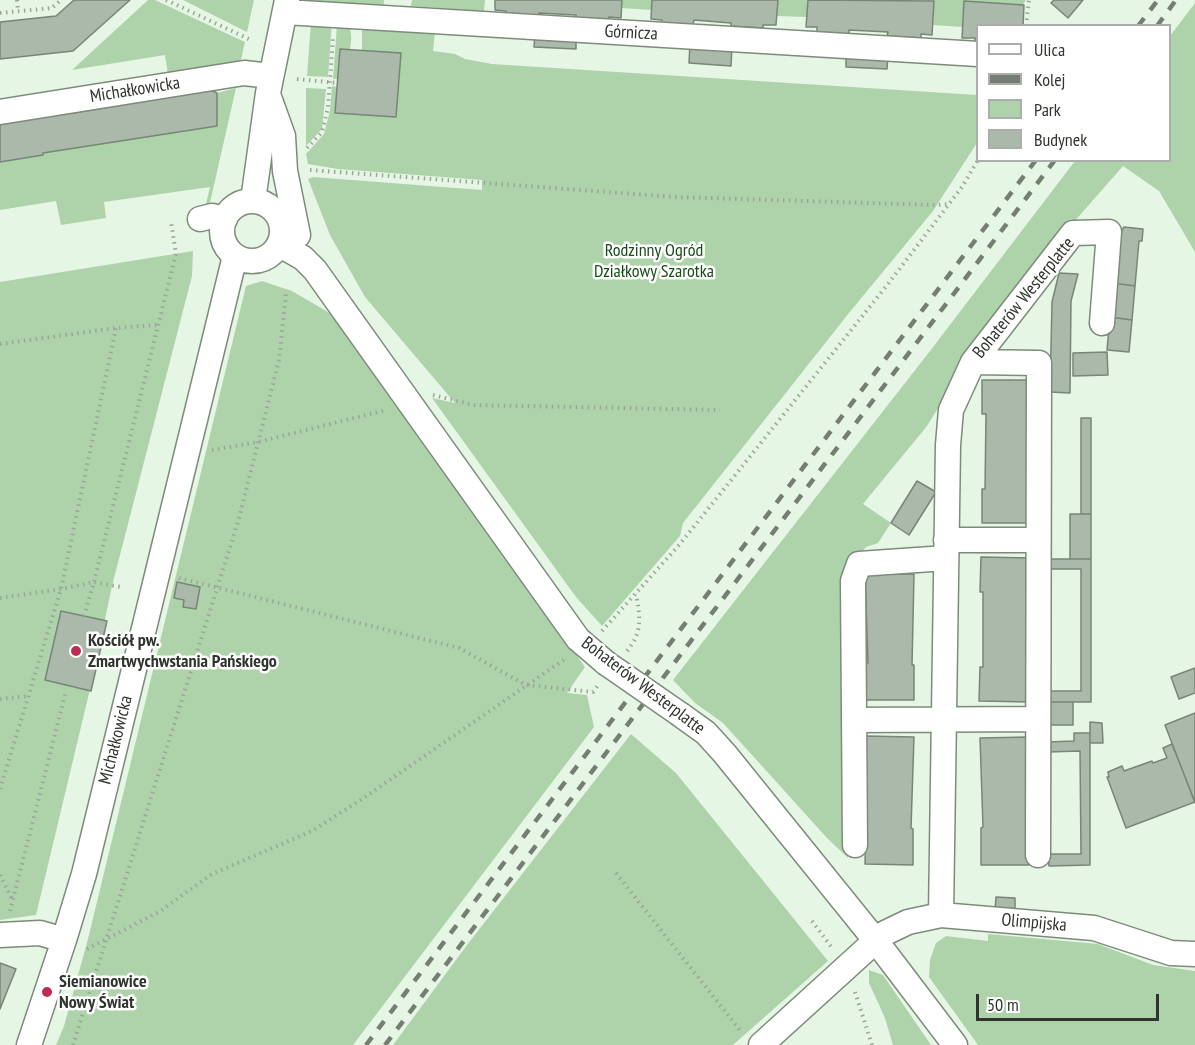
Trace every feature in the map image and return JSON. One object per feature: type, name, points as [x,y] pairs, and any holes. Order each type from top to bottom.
[{"type":"street","name":"Górnicza","points":[[286,6],[335,15],[976,54]]},
{"type":"street","points":[[254,201],[269,85],[286,6]]},
{"type":"street","name":"Michałkowicka","points":[[0,112],[244,73],[269,85]]},
{"type":"street","name":"Bohaterów Westerplatte","points":[[269,85],[283,136],[286,183],[303,258]]},
{"type":"street","points":[[254,201],[270,207],[278,214],[282,224],[280,245],[265,260],[255,262],[244,261],[227,248],[222,228],[231,210],[240,204],[254,201]]},
{"type":"street","points":[[200,219],[212,216],[225,219]]},
{"type":"street","name":"Bohaterów Westerplatte","points":[[941,915],[948,445],[951,410],[973,362],[1073,234],[1109,232],[1102,323]]},
{"type":"street","name":"Bohaterów Westerplatte","points":[[280,245],[303,258],[315,270],[578,639],[609,668],[706,733],[876,941],[955,1045]]},
{"type":"street","name":"Michałkowicka","points":[[29,1045],[71,947],[84,874],[235,256]]},
{"type":"street","points":[[973,362],[1039,363],[1038,855]]},
{"type":"street","points":[[855,845],[853,581],[859,564],[946,549],[1038,540]]},
{"type":"street","points":[[854,720],[1037,719]]},
{"type":"street","name":"Olimpijska","points":[[753,1040],[883,934],[909,922],[941,915],[1094,928],[1171,953],[1195,954]]},
{"type":"street","points":[[4,934],[40,933],[71,947]]},
{"type":"path","points":[[17,0],[18,11]]},
{"type":"path","points":[[0,13],[52,8],[61,0]]},
{"type":"path","points":[[166,0],[251,40]]},
{"type":"path","points":[[1026,24],[1029,0]]},
{"type":"path","points":[[303,153],[322,132],[328,108],[335,15]]},
{"type":"path","points":[[297,79],[338,82]]},
{"type":"path","points":[[599,634],[680,544],[950,204],[977,162]]},
{"type":"path","points":[[309,170],[675,197],[950,204]]},
{"type":"path","points":[[84,616],[176,254],[171,222]]},
{"type":"path","points":[[73,1045],[238,522],[279,360],[286,293]]},
{"type":"path","points":[[0,344],[117,328],[157,325]]},
{"type":"path","points":[[0,789],[61,590],[117,328]]},
{"type":"path","points":[[423,392],[473,405],[720,410]]},
{"type":"path","points":[[204,452],[258,442],[390,409]]},
{"type":"path","points":[[172,577],[459,648],[526,686],[593,692],[609,668],[637,640],[640,618],[636,593]]},
{"type":"path","points":[[0,598],[61,590],[94,582],[120,587]]},
{"type":"path","points":[[71,947],[106,939],[159,912],[212,874],[312,831],[565,659]]},
{"type":"path","points":[[4,934],[66,690]]},
{"type":"path","points":[[0,699],[28,696]]},
{"type":"path","points":[[616,873],[753,1040]]},
{"type":"path","points":[[0,875],[12,899]]},
{"type":"green space","points":[[148,0],[155,0],[245,42],[240,64],[168,75],[165,55],[72,70]]},
{"type":"green space","points":[[183,0],[254,0],[247,32]]},
{"type":"green space","points":[[312,0],[384,0],[383,11],[312,5]]},
{"type":"green space","points":[[412,0],[485,0],[484,11],[411,6]]},
{"type":"green space","points":[[622,0],[652,0],[652,10],[621,8]]},
{"type":"green space","points":[[778,0],[808,0],[807,17],[777,16]]},
{"type":"green space","points":[[919,0],[1026,0],[1022,6],[964,1],[963,27],[933,25],[934,1]]},
{"type":"green space","points":[[1195,3],[1195,252],[1159,191],[1123,166],[1045,255],[956,379],[927,426],[863,504],[891,523],[878,543],[866,547],[848,570],[844,589],[848,858],[827,838],[723,723],[695,703],[673,680],[1074,162],[1171,162],[1171,35]]},
{"type":"green space","points":[[332,21],[328,77],[307,76],[311,22]]},
{"type":"green space","points":[[337,25],[349,26],[351,39],[349,53],[338,79],[333,79]]},
{"type":"green space","name":"Rodzinny Ogród Działkowy Szarotka","points":[[364,28],[435,31],[433,51],[455,54],[465,59],[492,64],[976,95],[976,145],[933,211],[683,523],[680,536],[602,626],[576,597],[432,398],[455,403],[365,297],[330,235],[308,179],[313,177],[482,190],[482,180],[338,169],[308,164],[306,154],[324,134],[330,111],[332,86],[337,87],[336,113],[396,117],[401,54],[362,51]]},
{"type":"green space","points":[[236,88],[209,207],[205,208],[210,187],[104,202],[106,218],[61,225],[56,201],[0,210],[0,162],[43,155],[43,153],[216,126],[217,93]]},
{"type":"green space","points":[[306,88],[326,89],[322,129],[306,146]]},
{"type":"green space","points":[[193,251],[192,276],[112,586],[91,685],[36,915],[0,920],[0,282]]},
{"type":"green space","points":[[262,281],[292,291],[333,315],[585,667],[567,693],[587,695],[594,727],[353,1045],[56,1045],[64,1026],[88,939],[246,286]]},
{"type":"green space","points":[[631,734],[676,773],[828,961],[733,1045],[393,1045],[467,945]]},
{"type":"green space","points":[[988,934],[1098,944],[1153,965],[1195,971],[1195,1045],[978,1045],[929,977],[930,960],[936,943],[946,936],[988,941]]},
{"type":"green space","points":[[869,970],[883,975],[931,1045],[893,1045],[885,1018],[869,983]]},
{"type":"building","points":[[74,0],[130,0],[73,51],[0,59],[0,22],[56,16]]},
{"type":"building","points":[[495,0],[622,0],[621,18],[609,17],[608,20],[576,18],[576,15],[506,14],[506,11],[495,10]]},
{"type":"building","points":[[652,0],[778,0],[776,25],[763,25],[763,28],[694,20],[693,25],[662,23],[662,20],[651,19]]},
{"type":"building","points":[[808,0],[934,1],[932,35],[921,34],[921,38],[887,36],[888,32],[849,30],[849,34],[817,32],[817,27],[806,27]]},
{"type":"building","points":[[1054,0],[1083,0],[1068,18],[1051,3]]},
{"type":"building","points":[[964,1],[1024,5],[1023,24],[976,24],[976,43],[975,38],[962,38]]},
{"type":"building","points":[[535,34],[576,37],[576,49],[534,47]]},
{"type":"building","points":[[690,44],[732,46],[731,66],[689,63]]},
{"type":"building","points":[[340,49],[401,53],[396,117],[335,113]]},
{"type":"building","points":[[846,53],[888,55],[887,69],[846,67]]},
{"type":"building","points":[[211,90],[217,93],[217,126],[43,153],[43,155],[0,162],[0,124],[72,109],[73,113],[122,105],[121,101],[134,99],[134,103]]},
{"type":"building","points":[[1124,227],[1143,229],[1142,241],[1139,241],[1135,286],[1113,283],[1117,238]]},
{"type":"building","points":[[1059,273],[1078,274],[1071,301],[1070,393],[1050,392],[1052,302]]},
{"type":"building","points":[[1113,283],[1135,286],[1132,320],[1110,317]]},
{"type":"building","points":[[1110,317],[1132,320],[1129,352],[1107,350]]},
{"type":"building","points":[[1107,352],[1108,375],[1073,376],[1073,353]]},
{"type":"building","points":[[982,380],[1031,380],[1030,523],[982,523],[986,414],[982,414]]},
{"type":"building","points":[[1081,418],[1091,418],[1091,514],[1081,514]]},
{"type":"building","points":[[917,481],[936,492],[909,535],[891,523]]},
{"type":"building","points":[[1070,514],[1091,514],[1091,559],[1070,559]]},
{"type":"building","points":[[981,557],[1031,558],[1030,702],[979,701],[980,667],[983,667]]},
{"type":"building","points":[[1050,559],[1091,559],[1091,702],[1050,702],[1050,691],[1081,691],[1081,569],[1050,569]]},
{"type":"building","points":[[865,574],[914,574],[912,665],[914,665],[914,700],[865,700],[866,663],[868,663]]},
{"type":"building","points":[[177,582],[200,587],[196,609],[183,607],[184,600],[174,598]]},
{"type":"building","name":"Kościół pw. Zmartwychwstania Pańskiego","points":[[61,611],[107,621],[91,691],[45,680]]},
{"type":"building","points":[[1195,668],[1195,693],[1179,699],[1171,677]]},
{"type":"building","points":[[1050,702],[1073,702],[1073,725],[1050,725]]},
{"type":"building","points":[[1195,713],[1195,803],[1165,725]]},
{"type":"building","points":[[1090,722],[1102,723],[1103,743],[1090,743]]},
{"type":"building","points":[[1074,733],[1090,733],[1090,865],[1049,866],[1048,854],[1081,854],[1080,751],[1048,752],[1048,742],[1074,741]]},
{"type":"building","points":[[866,736],[914,737],[911,828],[913,829],[913,865],[865,864]]},
{"type":"building","points":[[1028,737],[1026,827],[1029,827],[1029,865],[981,865],[981,828],[983,827],[980,738]]},
{"type":"building","points":[[1172,744],[1195,802],[1126,828],[1107,777],[1109,777],[1108,772],[1122,766],[1124,771],[1167,758],[1163,748]]},
{"type":"building","points":[[996,897],[1015,898],[1015,912],[995,910]]},
{"type":"building","points":[[0,963],[16,969],[0,1009]]},
{"type":"railway","points":[[1140,24],[1158,0]]},
{"type":"railway","points":[[1158,24],[1176,0]]},
{"type":"railway","points":[[366,1045],[1034,162]]},
{"type":"railway","points":[[385,1045],[1053,162]]},
{"type":"place","name":"Kościół pw. Zmartwychwstania Pańskiego","points":[[76,651]]},
{"type":"place","name":"Siemianowice Nowy Świat","points":[[47,992]]}]
